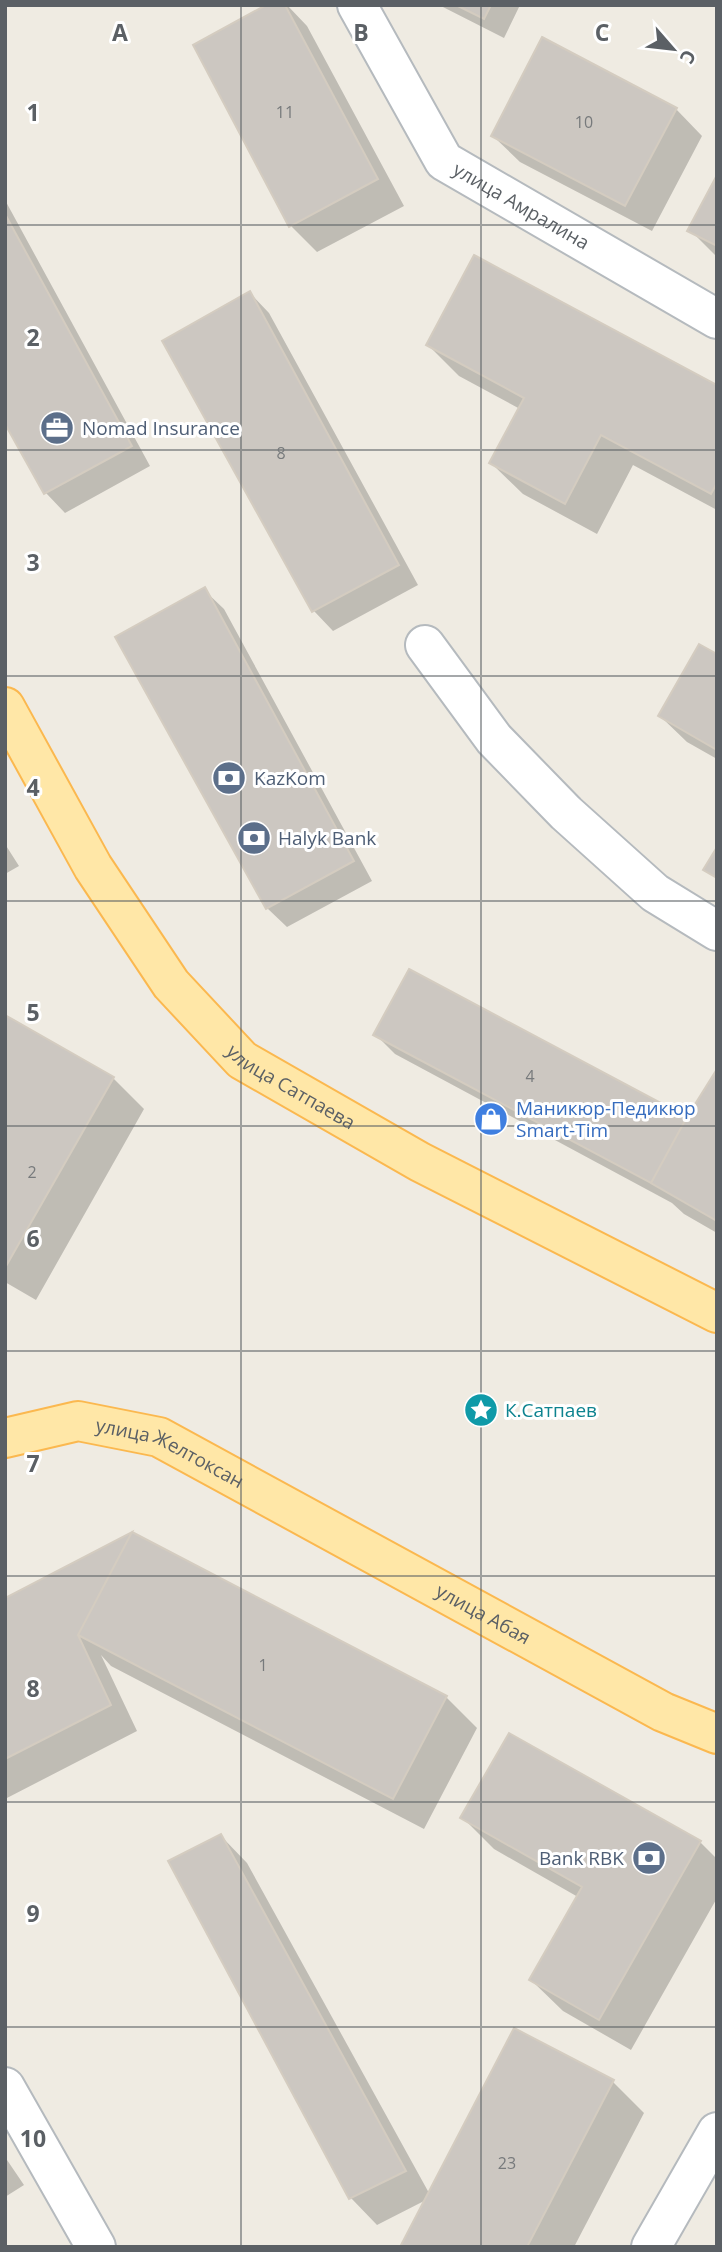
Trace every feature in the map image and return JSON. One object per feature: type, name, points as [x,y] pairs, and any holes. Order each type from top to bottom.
[{"type":"main road","name":"улица Сатпаева","points":[[5,707],[93,867],[171,984],[242,1060],[420,1162],[717,1313]]},
{"type":"main road","name":"улица Желтоксан","points":[[5,1438],[78,1422],[159,1437],[251,1489]]},
{"type":"main road","name":"улица Абая","points":[[251,1489],[663,1712],[717,1734]]},
{"type":"street","name":"улица Амралина","points":[[357,5],[444,161],[717,319]]},
{"type":"street","points":[[425,645],[494,739],[566,813],[655,893],[717,931]]},
{"type":"street","points":[[5,2087],[96,2247]]},
{"type":"street","points":[[651,2247],[717,2132]]},
{"type":"building","points":[[266,5],[285,5],[378,179],[289,227],[193,45]]},
{"type":"building","points":[[456,5],[491,5],[484,19]]},
{"type":"building","points":[[542,37],[677,108],[625,206],[491,136]]},
{"type":"building","points":[[717,175],[717,246],[687,231]]},
{"type":"building","points":[[5,214],[132,446],[44,494],[5,424]]},
{"type":"building","points":[[474,255],[717,385],[717,483],[711,494],[601,435],[565,504],[489,463],[524,398],[426,345]]},
{"type":"building","points":[[250,291],[399,565],[312,612],[162,341]]},
{"type":"building","points":[[205,587],[354,861],[266,909],[115,637]]},
{"type":"building","points":[[699,644],[717,654],[717,750],[658,716]]},
{"type":"building","points":[[717,847],[717,878],[703,870]]},
{"type":"building","points":[[409,969],[687,1117],[651,1183],[373,1035]]},
{"type":"building","points":[[5,1015],[114,1077],[5,1268]]},
{"type":"building","points":[[717,1069],[717,1221],[651,1183]]},
{"type":"building","points":[[132,1532],[447,1696],[393,1799],[78,1635]]},
{"type":"building","points":[[132,1532],[78,1635],[111,1705],[5,1759],[5,1598]]},
{"type":"building","points":[[509,1733],[701,1841],[599,2020],[529,1980],[582,1887],[460,1818]]},
{"type":"building","points":[[221,1834],[406,2171],[349,2199],[168,1861]]},
{"type":"building","points":[[514,2028],[614,2080],[527,2247],[400,2247]]},
{"type":"place","name":"Nomad Insurance","points":[[57,428]]},
{"type":"place","name":"KazKom","points":[[229,778]]},
{"type":"place","name":"Halyk Bank","points":[[254,838]]},
{"type":"place","name":"Маникюр-Педикюр Smart-Tim","points":[[491,1119]]},
{"type":"place","name":"К.Сатпаев","points":[[481,1410]]},
{"type":"place","name":"Bank RBK","points":[[649,1858]]}]
